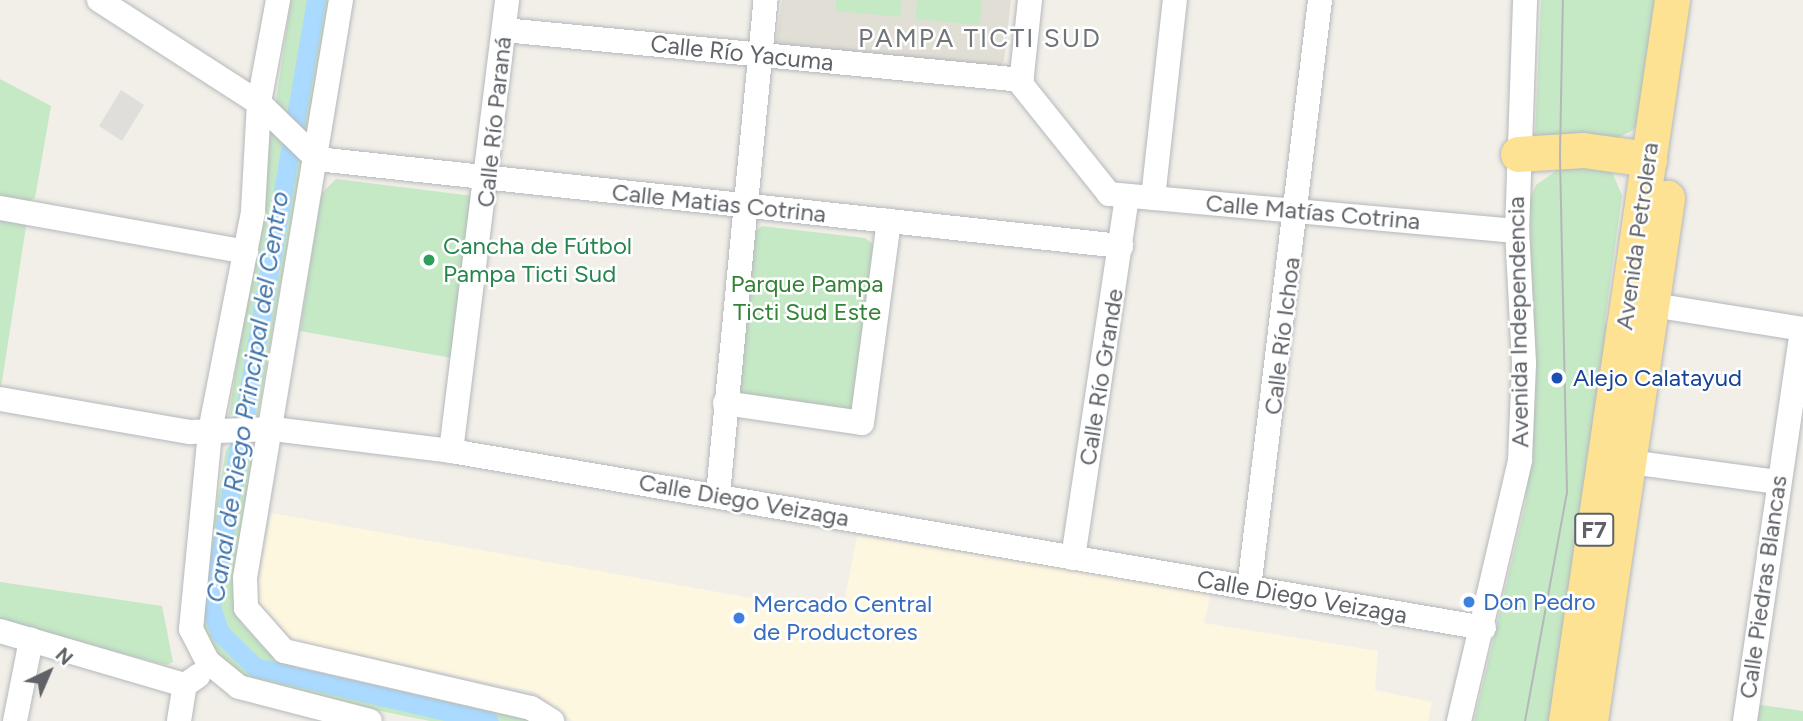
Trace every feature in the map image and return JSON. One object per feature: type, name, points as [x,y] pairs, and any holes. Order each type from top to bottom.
[{"type":"highway","name":"Avenida Petrolera","points":[[1566,721],[1672,0]]},
{"type":"highway","name":"Avenida Petrolera","points":[[1590,721],[1653,305],[1695,0]]},
{"type":"highway","points":[[1518,155],[1583,150],[1648,159]]},
{"type":"street","points":[[99,0],[267,111],[311,153]]},
{"type":"street","points":[[278,0],[267,111],[189,606],[191,629],[213,666],[239,687],[370,721]]},
{"type":"street","points":[[341,0],[311,153],[265,430],[242,594],[246,608],[284,651],[531,708],[552,721]]},
{"type":"street","name":"Calle Río Paraná","points":[[451,451],[489,178],[507,0]]},
{"type":"street","points":[[718,494],[766,0]]},
{"type":"street","points":[[1030,0],[1022,80],[1118,195]]},
{"type":"street","points":[[1153,198],[1175,0]]},
{"type":"street","name":"Calle Río Ichoa","points":[[1249,588],[1320,0]]},
{"type":"street","name":"Avenida Independencia","points":[[1459,721],[1484,628],[1520,460],[1524,363],[1517,231],[1525,0]]},
{"type":"street","name":"Calle Río Yacuma","points":[[504,30],[1022,80]]},
{"type":"street","name":"Calle Matias Cotrina","points":[[311,153],[489,178],[1121,246]]},
{"type":"street","name":"Calle Matías Cotrina","points":[[1118,195],[1517,231]]},
{"type":"street","name":"Calle Río Grande","points":[[1073,558],[1121,246],[1118,195]]},
{"type":"street","points":[[0,208],[246,253]]},
{"type":"street","points":[[725,403],[862,424],[889,221]]},
{"type":"street","points":[[1653,305],[1802,329]]},
{"type":"street","name":"Calle Piedras Blancas","points":[[1745,721],[1777,482],[1802,329]]},
{"type":"street","name":"Calle Diego Veizaga","points":[[0,399],[218,432],[265,430],[451,451],[718,494],[1484,628]]},
{"type":"street","points":[[1630,461],[1777,482]]},
{"type":"street","points":[[0,631],[185,685]]},
{"type":"street","points":[[15,721],[31,640]]},
{"type":"street","points":[[179,721],[185,685],[213,666]]},
{"type":"shaded area","points":[[782,0],[1011,0],[1004,61],[999,68],[780,48],[776,42]]},
{"type":"shaded area","points":[[121,90],[144,105],[122,141],[99,126]]},
{"type":"shaded area","name":"Mercado Central de Productores","points":[[271,513],[842,614],[857,536],[1211,591],[1204,623],[1378,651],[1375,690],[1432,702],[1428,721],[573,721],[535,692],[294,641],[255,598]]},
{"type":"green space","points":[[291,0],[330,0],[258,415],[229,415]]},
{"type":"green space","points":[[836,0],[902,0],[900,17],[836,11]]},
{"type":"green space","points":[[917,0],[982,0],[980,25],[915,19]]},
{"type":"green space","points":[[1541,0],[1662,0],[1641,122],[1633,130],[1614,140],[1535,136]]},
{"type":"green space","points":[[0,79],[51,106],[35,198],[23,204],[0,199]]},
{"type":"green space","points":[[1602,164],[1612,172],[1622,195],[1605,321],[1612,338],[1553,721],[1474,721],[1525,505],[1534,425],[1530,199],[1536,185],[1559,169]]},
{"type":"green space","points":[[336,179],[473,196],[452,358],[300,331],[321,194]]},
{"type":"green space","points":[[0,216],[27,220],[1,388],[0,388]]},
{"type":"green space","name":"Parque Pampa Ticti Sud Este","points":[[762,226],[865,238],[874,245],[851,414],[737,398],[754,233]]},
{"type":"green space","points":[[236,439],[258,450],[233,600],[242,624],[264,648],[298,668],[534,721],[430,721],[277,690],[235,675],[203,633],[202,594],[226,450]]},
{"type":"green space","points":[[0,582],[162,606],[173,662],[166,665],[0,621]]},
{"type":"green space","points":[[1755,704],[1803,711],[1803,721],[1753,721]]},
{"type":"waterway","name":"Canal de Riego Principal del Centro","points":[[316,0],[211,608],[220,633],[255,667],[489,721]]},
{"type":"tram line","points":[[1525,721],[1567,492],[1560,152],[1563,0]]},
{"type":"place","name":"Cancha de Fútbol Pampa Ticti Sud","points":[[429,260]]},
{"type":"place","name":"Alejo Calatayud","points":[[1557,378]]},
{"type":"place","name":"Don Pedro","points":[[1469,602]]},
{"type":"place","name":"Mercado Central de Productores","points":[[739,618]]},
{"type":"district","name":"PAMPA TICTI SUD","points":[[980,39]]}]
